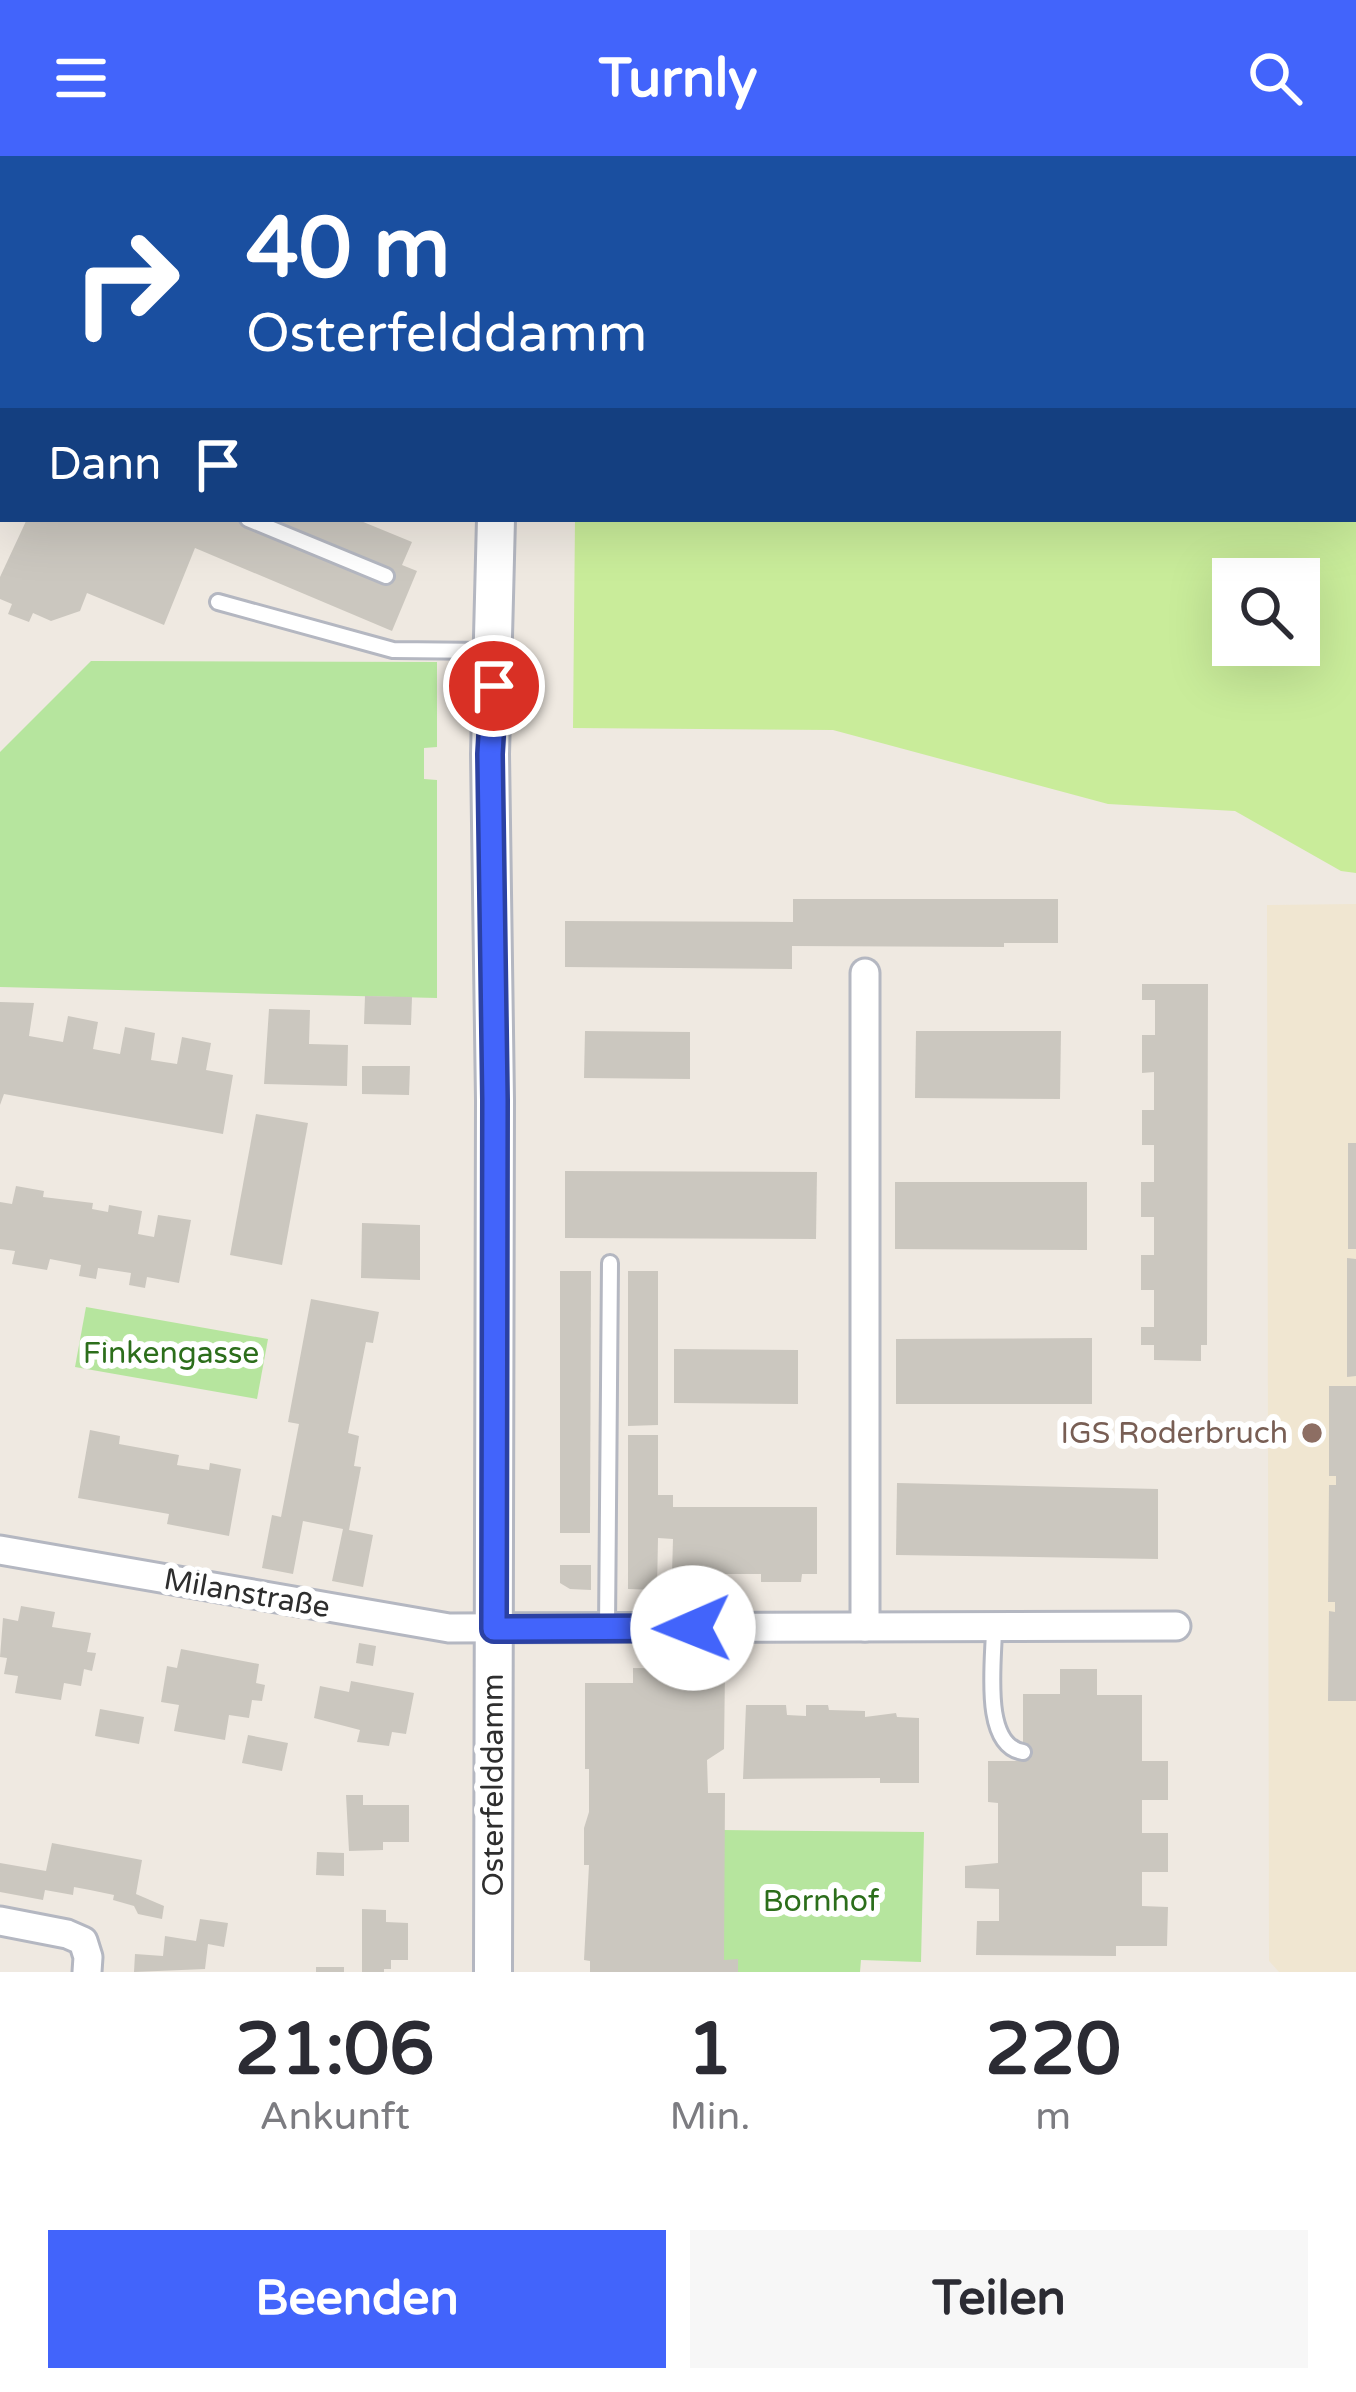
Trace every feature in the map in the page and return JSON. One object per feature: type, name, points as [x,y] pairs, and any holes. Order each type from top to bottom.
[{"type":"street","name":"Osterfelddamm","points":[[493,1972],[495,1100],[490,754],[496,522]]},
{"type":"street","points":[[865,973],[865,1627]]},
{"type":"street","name":"Milanstraße","points":[[0,1550],[448,1628],[494,1629]]},
{"type":"street","points":[[494,1629],[1176,1626]]},
{"type":"street","points":[[0,1922],[82,1941],[87,1972]]},
{"type":"lane","points":[[255,522],[386,576]]},
{"type":"lane","points":[[218,602],[393,650],[496,651]]},
{"type":"lane","points":[[607,1629],[610,1263]]},
{"type":"lane","points":[[994,1627],[997,1733],[1007,1748],[1023,1752]]},
{"type":"shaded area","name":"IGS Roderbruch","points":[[1356,904],[1356,1972],[1279,1972],[1269,1961],[1267,905]]},
{"type":"green space","points":[[575,522],[1356,522],[1356,873],[1341,871],[1235,811],[1108,804],[833,730],[573,728]]},
{"type":"green space","points":[[91,661],[437,662],[437,747],[424,748],[424,779],[437,780],[437,998],[0,987],[0,752]]},
{"type":"green space","name":"Finkengasse","points":[[86,1307],[268,1339],[257,1399],[75,1367]]},
{"type":"green space","name":"Bornhof","points":[[722,1830],[924,1832],[921,1962],[861,1960],[860,1972],[718,1972]]},
{"type":"building","points":[[26,522],[363,522],[412,542],[402,565],[417,571],[392,631],[195,548],[164,625],[87,593],[80,611],[51,621],[33,613],[29,622],[8,614],[12,604],[0,599],[0,577]]},
{"type":"building","points":[[793,899],[1058,899],[1058,943],[792,946],[792,969],[565,967],[565,921],[793,922]]},
{"type":"building","points":[[1142,984],[1208,984],[1207,1345],[1201,1345],[1201,1361],[1154,1360],[1154,1345],[1141,1345],[1141,1327],[1154,1327],[1154,1290],[1141,1290],[1141,1255],[1154,1255],[1154,1217],[1141,1217],[1141,1182],[1154,1182],[1154,1145],[1142,1145],[1142,1110],[1154,1110],[1154,1072],[1142,1073],[1142,1035],[1155,1035],[1155,1000],[1142,1000]]},
{"type":"building","points":[[365,996],[412,997],[411,1025],[364,1024]]},
{"type":"building","points":[[0,1002],[34,1003],[29,1036],[63,1042],[68,1016],[98,1022],[93,1049],[120,1054],[125,1027],[155,1033],[151,1060],[177,1064],[182,1037],[211,1043],[206,1070],[233,1075],[223,1134],[4,1094],[0,1105]]},
{"type":"building","points":[[269,1009],[310,1010],[309,1044],[348,1045],[347,1086],[264,1084]]},
{"type":"building","points":[[585,1031],[690,1032],[690,1079],[584,1078]]},
{"type":"building","points":[[916,1031],[1061,1031],[1060,1099],[915,1098]]},
{"type":"building","points":[[362,1066],[410,1066],[409,1095],[362,1094]]},
{"type":"building","points":[[256,1114],[308,1123],[282,1265],[230,1255]]},
{"type":"building","points":[[1348,1143],[1356,1143],[1356,1249],[1348,1249]]},
{"type":"building","points":[[565,1171],[817,1172],[816,1239],[565,1238]]},
{"type":"building","points":[[895,1182],[1087,1182],[1087,1250],[895,1249]]},
{"type":"building","points":[[16,1186],[44,1191],[43,1197],[93,1203],[92,1209],[108,1212],[109,1205],[142,1211],[138,1234],[154,1237],[158,1215],[191,1220],[179,1283],[147,1277],[145,1288],[129,1285],[131,1273],[98,1268],[96,1279],[79,1276],[81,1265],[50,1259],[47,1270],[12,1264],[15,1251],[0,1249],[0,1202],[12,1204]]},
{"type":"building","points":[[362,1223],[420,1225],[420,1280],[361,1278]]},
{"type":"building","points":[[1347,1258],[1356,1259],[1356,1376],[1347,1377]]},
{"type":"building","points":[[560,1271],[591,1271],[590,1533],[560,1533]]},
{"type":"building","points":[[628,1271],[658,1271],[658,1425],[628,1426]]},
{"type":"building","points":[[311,1299],[379,1312],[373,1343],[366,1342],[348,1433],[359,1436],[354,1466],[361,1467],[349,1530],[373,1535],[363,1587],[332,1581],[343,1529],[303,1521],[293,1574],[262,1568],[272,1515],[281,1517],[299,1424],[288,1422]]},
{"type":"building","points":[[1092,1338],[1092,1404],[896,1404],[896,1339]]},
{"type":"building","points":[[674,1349],[798,1350],[798,1404],[674,1403]]},
{"type":"building","points":[[1329,1386],[1356,1386],[1356,1701],[1328,1701],[1329,1611],[1335,1612],[1335,1602],[1328,1602],[1329,1485],[1336,1485],[1336,1476],[1329,1476]]},
{"type":"building","points":[[90,1430],[120,1436],[119,1444],[179,1455],[177,1465],[209,1470],[210,1463],[241,1469],[229,1536],[167,1524],[169,1514],[78,1498]]},
{"type":"building","points":[[628,1435],[658,1435],[658,1495],[673,1495],[673,1507],[817,1507],[817,1574],[802,1574],[801,1582],[761,1582],[761,1574],[672,1574],[673,1539],[658,1538],[657,1590],[628,1589]]},
{"type":"building","points":[[897,1483],[1158,1489],[1158,1559],[896,1555]]},
{"type":"building","points":[[560,1565],[591,1565],[591,1590],[570,1589],[560,1583]]},
{"type":"building","points":[[21,1606],[55,1612],[52,1627],[91,1633],[87,1652],[96,1653],[92,1671],[84,1669],[81,1686],[64,1683],[61,1700],[15,1693],[18,1676],[4,1674],[7,1658],[0,1657],[3,1618],[18,1621]]},
{"type":"building","points":[[359,1643],[376,1646],[373,1666],[356,1663]]},
{"type":"building","points":[[181,1649],[259,1664],[256,1683],[265,1685],[262,1701],[252,1700],[249,1718],[229,1715],[225,1740],[174,1731],[179,1705],[161,1702],[167,1666],[177,1668]]},
{"type":"building","points":[[633,1668],[725,1669],[724,1749],[707,1760],[708,1793],[725,1793],[724,1960],[738,1959],[738,1972],[590,1972],[590,1961],[584,1960],[589,1865],[584,1865],[589,1812],[585,1683],[633,1683]]},
{"type":"building","points":[[1060,1669],[1097,1669],[1097,1695],[1142,1695],[1142,1761],[1168,1761],[1168,1800],[1142,1800],[1142,1833],[1168,1833],[1168,1872],[1142,1872],[1142,1906],[1168,1907],[1167,1946],[1116,1946],[1116,1956],[976,1955],[977,1921],[999,1921],[999,1889],[965,1888],[965,1866],[998,1863],[998,1803],[988,1802],[988,1761],[1023,1761],[1023,1694],[1060,1694]]},
{"type":"building","points":[[351,1681],[414,1693],[406,1734],[392,1732],[389,1746],[357,1742],[360,1730],[314,1718],[320,1686],[349,1692]]},
{"type":"building","points":[[746,1705],[786,1705],[787,1715],[806,1716],[806,1705],[828,1705],[829,1710],[865,1711],[865,1717],[896,1713],[897,1717],[919,1718],[919,1783],[880,1783],[880,1778],[743,1779]]},
{"type":"building","points":[[100,1709],[144,1717],[139,1744],[95,1736]]},
{"type":"building","points":[[248,1735],[288,1743],[282,1771],[242,1763]]},
{"type":"building","points":[[346,1795],[363,1795],[363,1805],[409,1805],[409,1842],[383,1842],[383,1850],[349,1851]]},
{"type":"building","points":[[52,1843],[142,1860],[136,1894],[164,1906],[162,1919],[138,1914],[134,1906],[113,1900],[114,1895],[74,1887],[73,1895],[45,1890],[43,1900],[0,1892],[0,1863],[46,1871]]},
{"type":"building","points":[[317,1852],[344,1853],[344,1876],[316,1875]]},
{"type":"building","points":[[362,1909],[386,1910],[386,1922],[408,1923],[408,1960],[391,1960],[391,1969],[384,1972],[362,1972]]},
{"type":"building","points":[[200,1919],[228,1923],[224,1947],[208,1944],[205,1969],[134,1972],[135,1954],[163,1956],[165,1936],[196,1941]]},
{"type":"building","points":[[316,1967],[344,1967],[344,1972],[316,1972]]},
{"type":"place","name":"IGS Roderbruch","points":[[1312,1433]]},
{"type":"route","points":[[494,686],[490,754],[494,1629],[693,1628]]}]
